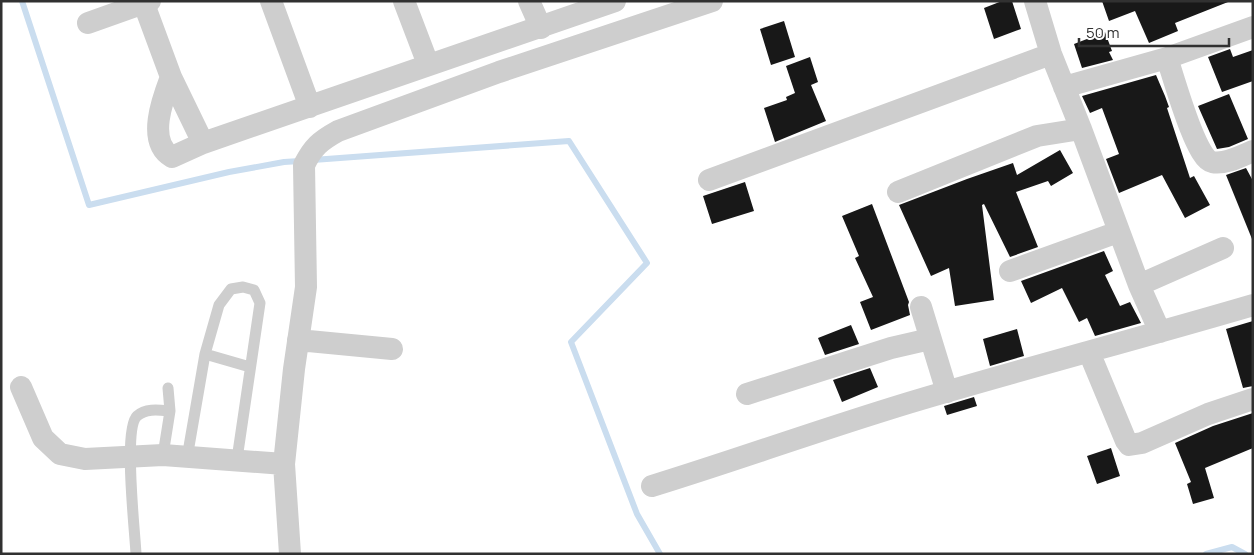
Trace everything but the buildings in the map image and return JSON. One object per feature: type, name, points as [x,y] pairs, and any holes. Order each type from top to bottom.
[{"type":"street","points":[[271,1],[310,107]]},
{"type":"street","points":[[404,1],[428,64]]},
{"type":"street","points":[[529,1],[541,28]]},
{"type":"street","points":[[171,77],[160,105],[158,133],[162,148],[172,157],[203,143],[615,1]]},
{"type":"street","points":[[290,554],[284,464],[306,277],[308,157],[323,139],[338,131],[499,72],[712,1]]},
{"type":"street","points":[[1035,1],[1051,54],[1081,129],[1138,286],[1160,332]]},
{"type":"street","points":[[88,23],[147,3],[171,77],[203,143]]},
{"type":"street","points":[[1064,87],[1167,58],[1253,27]]},
{"type":"street","points":[[708,180],[1051,54]]},
{"type":"street","points":[[1167,58],[1193,135],[1208,161],[1213,163],[1226,161],[1253,151]]},
{"type":"street","points":[[898,192],[1037,136],[1081,129]]},
{"type":"street","points":[[1010,271],[1118,232]]},
{"type":"street","points":[[1138,286],[1223,248]]},
{"type":"street","points":[[652,486],[746,457],[846,422],[1253,305]]},
{"type":"street","points":[[921,307],[947,392]]},
{"type":"street","points":[[747,394],[891,348],[930,339]]},
{"type":"street","points":[[298,340],[392,349]]},
{"type":"street","points":[[1089,352],[1126,441],[1129,444],[1142,443],[1208,414],[1253,399]]},
{"type":"street","points":[[21,387],[43,438],[60,454],[85,459],[163,455],[284,464]]},
{"type":"lane","points":[[187,458],[205,354],[219,304],[231,289],[242,288],[254,290],[260,303],[237,460]]},
{"type":"lane","points":[[205,354],[250,367]]},
{"type":"lane","points":[[163,455],[170,411],[168,388]]},
{"type":"lane","points":[[136,554],[130,456],[132,423],[137,416],[147,410],[170,411]]},
{"type":"waterway","points":[[22,1],[89,205],[229,172],[300,161]]},
{"type":"waterway","points":[[313,160],[569,141],[647,263],[571,342],[637,514],[660,554]]},
{"type":"waterway","points":[[1206,554],[1232,547],[1245,554]]}]
